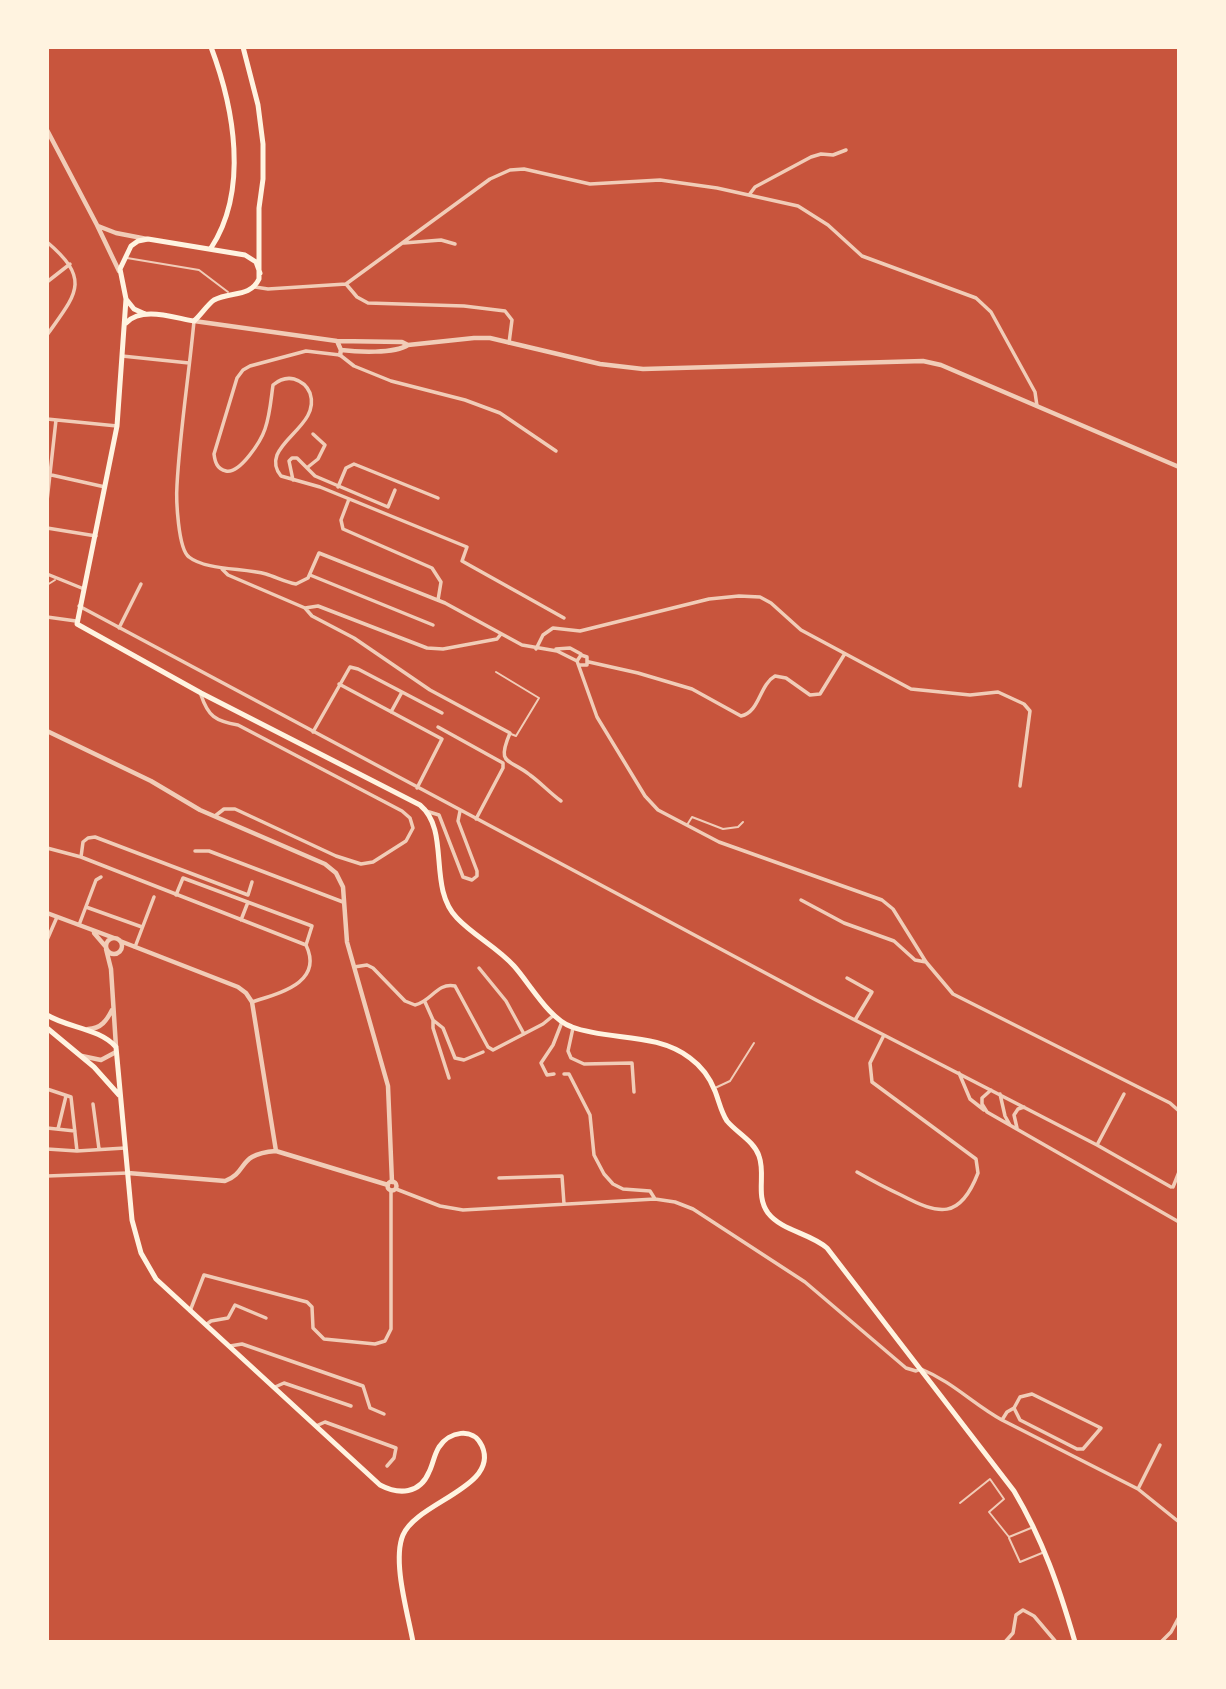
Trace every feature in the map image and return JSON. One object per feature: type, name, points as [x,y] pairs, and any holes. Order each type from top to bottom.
[{"type":"main road","points":[[211,47],[227,99],[233,146],[233,182],[228,208],[211,248]]},
{"type":"main road","points":[[126,299],[134,309],[145,314],[194,321],[216,299],[247,292],[255,287],[260,273],[259,208],[264,162],[261,126],[243,47]]},
{"type":"main road","points":[[260,273],[251,257],[148,239],[135,243],[125,257],[120,275],[126,299],[117,426],[76,621],[82,628],[201,693],[420,805],[434,827],[440,883],[448,907],[459,921],[513,964],[562,1023],[573,1028],[651,1041],[673,1048],[697,1064],[714,1088],[728,1121],[759,1154],[762,1199],[770,1215],[827,1248],[1014,1491],[1035,1526],[1059,1586],[1075,1642]]},
{"type":"main road","points":[[125,326],[131,318],[145,314]]},
{"type":"main road","points":[[47,1015],[59,1022],[103,1036],[116,1049],[132,1220],[141,1253],[156,1279],[380,1485],[400,1492],[421,1485],[429,1475],[436,1452],[449,1436],[466,1432],[475,1436],[482,1445],[484,1468],[477,1478],[420,1514],[403,1535],[399,1550],[400,1569],[413,1642]]},
{"type":"main road","points":[[47,1028],[112,1085],[121,1099]]},
{"type":"street","points":[[47,130],[120,275]]},
{"type":"street","points":[[749,195],[755,187],[811,157],[837,154],[846,150]]},
{"type":"street","points":[[255,287],[268,289],[346,284],[363,269],[404,243],[409,236],[490,179],[510,170],[537,170],[604,185],[643,179],[692,183],[798,206],[828,225],[862,256],[976,298],[991,312],[1035,392],[1037,408]]},
{"type":"street","points":[[97,225],[117,233],[148,239]]},
{"type":"street","points":[[404,243],[434,239],[455,244]]},
{"type":"street","points":[[47,242],[70,264],[76,283],[73,296],[47,335]]},
{"type":"street","points":[[47,282],[70,264]]},
{"type":"street","points":[[346,284],[357,297],[368,303],[464,306],[505,311],[512,320],[509,343]]},
{"type":"street","points":[[408,345],[402,342],[337,341],[194,321],[177,487],[183,552],[190,558],[222,569],[228,575],[305,608],[312,616],[354,638],[430,690],[510,733],[503,749],[504,758],[561,801]]},
{"type":"street","points":[[564,618],[462,561],[467,547],[320,487],[279,474],[276,456],[307,416],[311,398],[304,385],[292,379],[284,379],[273,385],[265,432],[242,466],[229,471],[217,465],[214,454],[237,378],[243,370],[306,351],[375,351],[474,338],[509,343],[600,364],[643,369],[923,361],[941,365],[1179,467]]},
{"type":"street","points":[[337,341],[340,353],[354,366],[391,382],[465,400],[500,413],[555,450]]},
{"type":"street","points":[[122,356],[190,363]]},
{"type":"street","points":[[47,419],[117,426]]},
{"type":"street","points":[[47,500],[56,420]]},
{"type":"street","points":[[307,467],[318,459],[326,445],[313,434]]},
{"type":"street","points":[[293,480],[289,468],[290,460],[297,458],[315,476],[388,507],[395,491]]},
{"type":"street","points":[[338,487],[346,468],[354,464],[438,498]]},
{"type":"street","points":[[49,474],[105,487]]},
{"type":"street","points":[[349,499],[341,520],[343,530],[432,568],[441,582],[438,600]]},
{"type":"street","points":[[47,528],[96,536]]},
{"type":"street","points":[[222,569],[242,569],[296,584],[310,575],[319,553],[445,603],[501,635],[536,649],[563,653],[583,666],[588,662]]},
{"type":"street","points":[[47,575],[84,589]]},
{"type":"street","points":[[310,575],[433,625]]},
{"type":"street","points":[[119,628],[141,584]]},
{"type":"street","points":[[536,649],[545,633],[553,628],[580,631],[709,599],[752,596],[767,600],[801,630],[911,689],[971,695],[998,692],[1024,704],[1030,711],[1020,786]]},
{"type":"street","points":[[79,606],[855,1020],[1097,1144],[1179,1191]]},
{"type":"street","points":[[305,608],[318,606],[427,648],[455,647],[497,639],[501,635]]},
{"type":"street","points":[[47,617],[76,621]]},
{"type":"street","points":[[550,650],[570,648],[587,657],[585,681]]},
{"type":"street","points":[[583,655],[579,656],[578,663],[597,717],[645,796],[659,810],[719,842],[882,900],[897,915],[926,962],[945,986],[963,1000],[1170,1102],[1179,1111]]},
{"type":"street","points":[[588,662],[638,673],[692,690],[741,716],[752,711],[767,682],[775,677],[786,678],[810,695],[820,694],[844,655]]},
{"type":"street","points":[[313,732],[350,667],[442,713]]},
{"type":"street","points":[[340,684],[442,739],[417,788]]},
{"type":"street","points":[[391,712],[402,692]]},
{"type":"street","points":[[201,693],[206,709],[215,718],[238,725],[405,813],[412,821],[413,828],[406,841],[373,862],[365,864],[336,856],[235,809],[224,809],[214,817]]},
{"type":"street","points":[[438,727],[503,764],[476,819]]},
{"type":"street","points":[[47,731],[130,770],[214,817],[329,866],[341,882],[345,933],[388,1086],[392,1187],[391,1329],[385,1341],[375,1344],[324,1339],[313,1328],[312,1307],[307,1302],[204,1275],[190,1311]]},
{"type":"street","points":[[426,811],[439,815],[463,877],[470,880],[475,878],[477,871],[458,821],[460,811]]},
{"type":"street","points":[[80,857],[83,842],[95,837],[247,895],[252,882]]},
{"type":"street","points":[[47,848],[80,857],[306,945]]},
{"type":"street","points":[[195,851],[209,850],[343,902]]},
{"type":"street","points":[[79,925],[96,880],[101,877]]},
{"type":"street","points":[[176,895],[183,878],[312,926],[306,945],[312,960],[304,979],[282,991],[251,1002]]},
{"type":"street","points":[[135,947],[154,897]]},
{"type":"street","points":[[801,900],[856,928],[894,942],[915,960],[926,962]]},
{"type":"street","points":[[240,920],[248,902]]},
{"type":"street","points":[[86,907],[142,927]]},
{"type":"street","points":[[47,913],[238,987],[246,993],[251,1002],[276,1151]]},
{"type":"street","points":[[47,940],[57,917]]},
{"type":"street","points":[[90,930],[112,954],[135,947]]},
{"type":"street","points":[[81,1056],[101,1060],[116,1049],[111,969],[106,948],[108,941],[117,939]]},
{"type":"street","points":[[111,969],[120,951],[117,939]]},
{"type":"street","points":[[354,967],[367,965],[373,968],[410,1004],[419,1005],[425,1002],[446,985],[455,986],[490,1049],[499,1049],[554,1015]]},
{"type":"street","points":[[479,968],[498,989],[524,1034]]},
{"type":"street","points":[[847,978],[872,992],[855,1020]]},
{"type":"street","points":[[425,1002],[433,1020],[433,1028],[449,1078]]},
{"type":"street","points":[[78,1029],[99,1027],[113,1009]]},
{"type":"street","points":[[433,1020],[443,1028],[457,1059],[464,1060],[483,1052]]},
{"type":"street","points":[[554,1074],[547,1075],[541,1063],[553,1045],[562,1023]]},
{"type":"street","points":[[573,1028],[568,1051],[571,1058],[584,1064],[632,1063],[634,1091]]},
{"type":"street","points":[[857,1172],[928,1209],[944,1211],[961,1203],[978,1173],[976,1159],[873,1082],[870,1063],[884,1035]]},
{"type":"street","points":[[959,1073],[970,1099],[987,1112],[1179,1222]]},
{"type":"street","points":[[564,1074],[569,1074],[590,1115],[594,1155],[604,1174],[617,1187],[650,1191],[654,1199]]},
{"type":"street","points":[[47,1090],[68,1096]]},
{"type":"street","points":[[987,1112],[982,1098],[993,1090]]},
{"type":"street","points":[[1000,1094],[1004,1116],[1010,1125]]},
{"type":"street","points":[[1097,1144],[1124,1094]]},
{"type":"street","points":[[58,1129],[68,1096]]},
{"type":"street","points":[[68,1096],[76,1151]]},
{"type":"street","points":[[93,1104],[99,1149]]},
{"type":"street","points":[[1018,1130],[1014,1115],[1018,1109],[1025,1107]]},
{"type":"street","points":[[47,1128],[75,1131]]},
{"type":"street","points":[[47,1149],[76,1151],[125,1147]]},
{"type":"street","points":[[47,1176],[128,1173],[225,1181],[233,1178],[248,1157],[261,1152],[276,1151],[455,1209],[654,1199],[675,1202],[693,1209],[805,1282],[906,1368],[916,1371],[922,1369],[948,1381],[985,1411],[1138,1489],[1179,1522]]},
{"type":"street","points":[[1173,1187],[1179,1172]]},
{"type":"street","points":[[499,1178],[562,1176],[564,1204]]},
{"type":"street","points":[[205,1326],[211,1321],[228,1318],[235,1305],[266,1318]]},
{"type":"street","points":[[229,1346],[242,1344],[363,1386],[370,1408],[384,1413]]},
{"type":"street","points":[[275,1387],[284,1384],[351,1406]]},
{"type":"street","points":[[1002,1420],[1020,1397],[1032,1394],[1101,1428],[1083,1449],[1077,1449],[1020,1420],[1014,1408]]},
{"type":"street","points":[[316,1426],[325,1422],[396,1448],[394,1458],[387,1466]]},
{"type":"street","points":[[1138,1489],[1160,1445]]},
{"type":"street","points":[[1005,1642],[1013,1633],[1016,1615],[1023,1610],[1029,1611],[1056,1642]]},
{"type":"street","points":[[1161,1642],[1171,1632],[1179,1617]]},
{"type":"lane","points":[[125,257],[199,270],[232,295]]},
{"type":"lane","points":[[47,585],[57,579]]},
{"type":"lane","points":[[496,672],[539,698],[516,736],[510,733]]},
{"type":"lane","points":[[686,826],[692,817],[723,829],[738,827],[743,822]]},
{"type":"lane","points":[[714,1088],[730,1081],[754,1043]]},
{"type":"lane","points":[[960,1503],[990,1479],[1004,1499],[989,1512],[1009,1537],[1020,1562],[1045,1552]]},
{"type":"lane","points":[[1009,1537],[1035,1526]]}]
